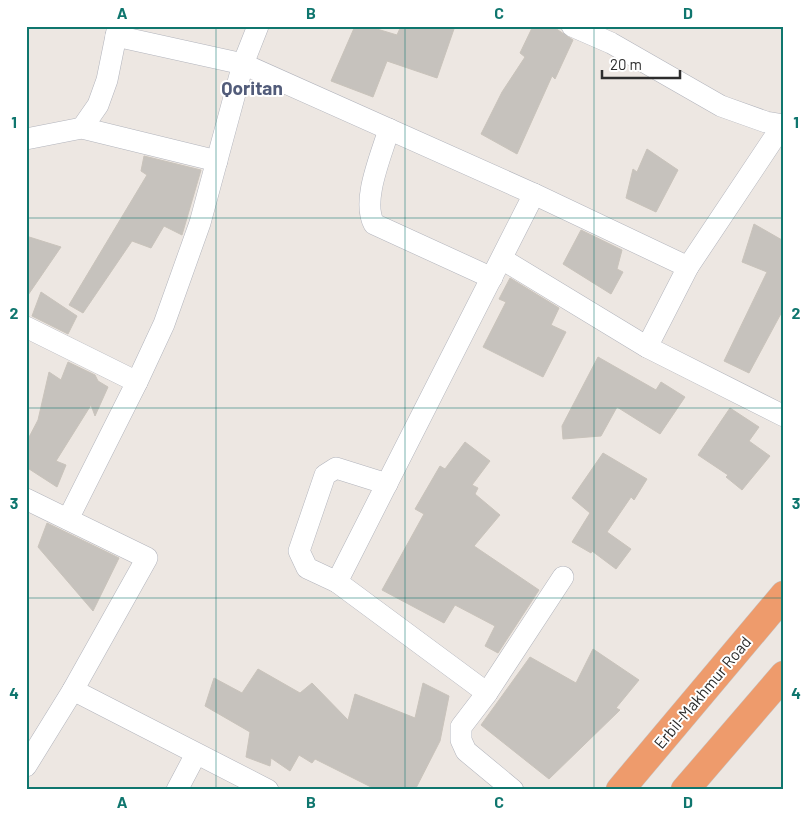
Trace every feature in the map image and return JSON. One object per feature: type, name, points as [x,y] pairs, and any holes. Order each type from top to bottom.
[{"type":"highway","name":"Erbil-Makhmur Road","points":[[620,790],[784,595]]},
{"type":"highway","points":[[685,790],[784,675]]},
{"type":"street","points":[[68,519],[164,324],[200,224],[244,64],[258,26]]},
{"type":"street","points":[[572,26],[611,43],[721,106],[750,118],[783,125],[688,267],[647,347]]},
{"type":"street","points":[[82,128],[98,105],[107,80],[117,31],[244,64],[534,194],[688,267]]},
{"type":"street","points":[[26,139],[82,128],[217,161]]},
{"type":"street","points":[[389,129],[369,199],[369,216],[374,224],[492,278]]},
{"type":"street","points":[[337,582],[534,194]]},
{"type":"street","points":[[502,259],[647,347],[784,416]]},
{"type":"street","points":[[26,327],[137,382]]},
{"type":"street","points":[[387,484],[336,468],[325,475],[300,551],[307,568],[337,582],[487,693]]},
{"type":"street","points":[[26,498],[147,558],[73,690],[26,766]]},
{"type":"street","points":[[513,790],[466,751],[461,740],[461,727],[487,693],[563,576]]},
{"type":"street","points":[[73,690],[268,790]]},
{"type":"street","points":[[177,790],[196,754]]},
{"type":"building","points":[[355,26],[367,26],[397,35],[401,26],[455,26],[437,78],[387,61],[373,97],[331,81]]},
{"type":"building","points":[[533,26],[552,26],[573,40],[555,79],[552,76],[517,154],[481,134],[502,92],[525,57],[520,53]]},
{"type":"building","points":[[647,149],[678,170],[656,212],[626,198],[633,169],[637,172]]},
{"type":"building","points":[[144,156],[201,170],[182,235],[164,226],[151,248],[132,241],[83,313],[69,305],[147,175],[141,171]]},
{"type":"building","points":[[754,224],[782,240],[784,236],[784,308],[749,373],[724,361],[767,272],[742,262]]},
{"type":"building","points":[[581,230],[622,250],[617,269],[623,272],[611,294],[563,264]]},
{"type":"building","points":[[26,236],[61,247],[26,298]]},
{"type":"building","points":[[510,278],[559,308],[551,325],[566,332],[543,377],[483,347],[506,302],[499,299]]},
{"type":"building","points":[[41,292],[77,316],[68,334],[32,316]]},
{"type":"building","points":[[598,357],[656,390],[661,382],[685,397],[660,434],[617,407],[601,436],[563,439],[562,426]]},
{"type":"building","points":[[68,362],[95,375],[98,381],[108,387],[95,416],[91,405],[56,461],[66,465],[57,487],[26,467],[26,443],[38,420],[49,372],[61,380]]},
{"type":"building","points":[[730,408],[759,427],[749,441],[770,456],[742,490],[726,477],[728,475],[698,455]]},
{"type":"building","points":[[465,442],[490,461],[472,485],[478,488],[475,494],[500,515],[474,546],[539,590],[498,653],[485,646],[495,626],[455,605],[444,623],[382,590],[424,514],[415,509],[440,466],[445,469]]},
{"type":"building","points":[[603,453],[647,479],[634,500],[631,497],[607,532],[631,549],[616,569],[592,551],[591,553],[572,542],[590,513],[572,498]]},
{"type":"building","points":[[47,523],[119,558],[93,611],[38,547]]},
{"type":"building","points":[[593,649],[639,680],[616,708],[620,710],[549,779],[481,725],[530,657],[576,683]]},
{"type":"building","points":[[258,669],[300,693],[312,683],[348,720],[355,694],[415,718],[423,683],[449,696],[440,741],[415,790],[377,790],[315,759],[312,763],[299,755],[290,771],[271,758],[270,766],[246,757],[250,732],[205,706],[214,678],[242,693]]},
{"type":"district","name":"Qoritan","points":[[252,87]]}]
